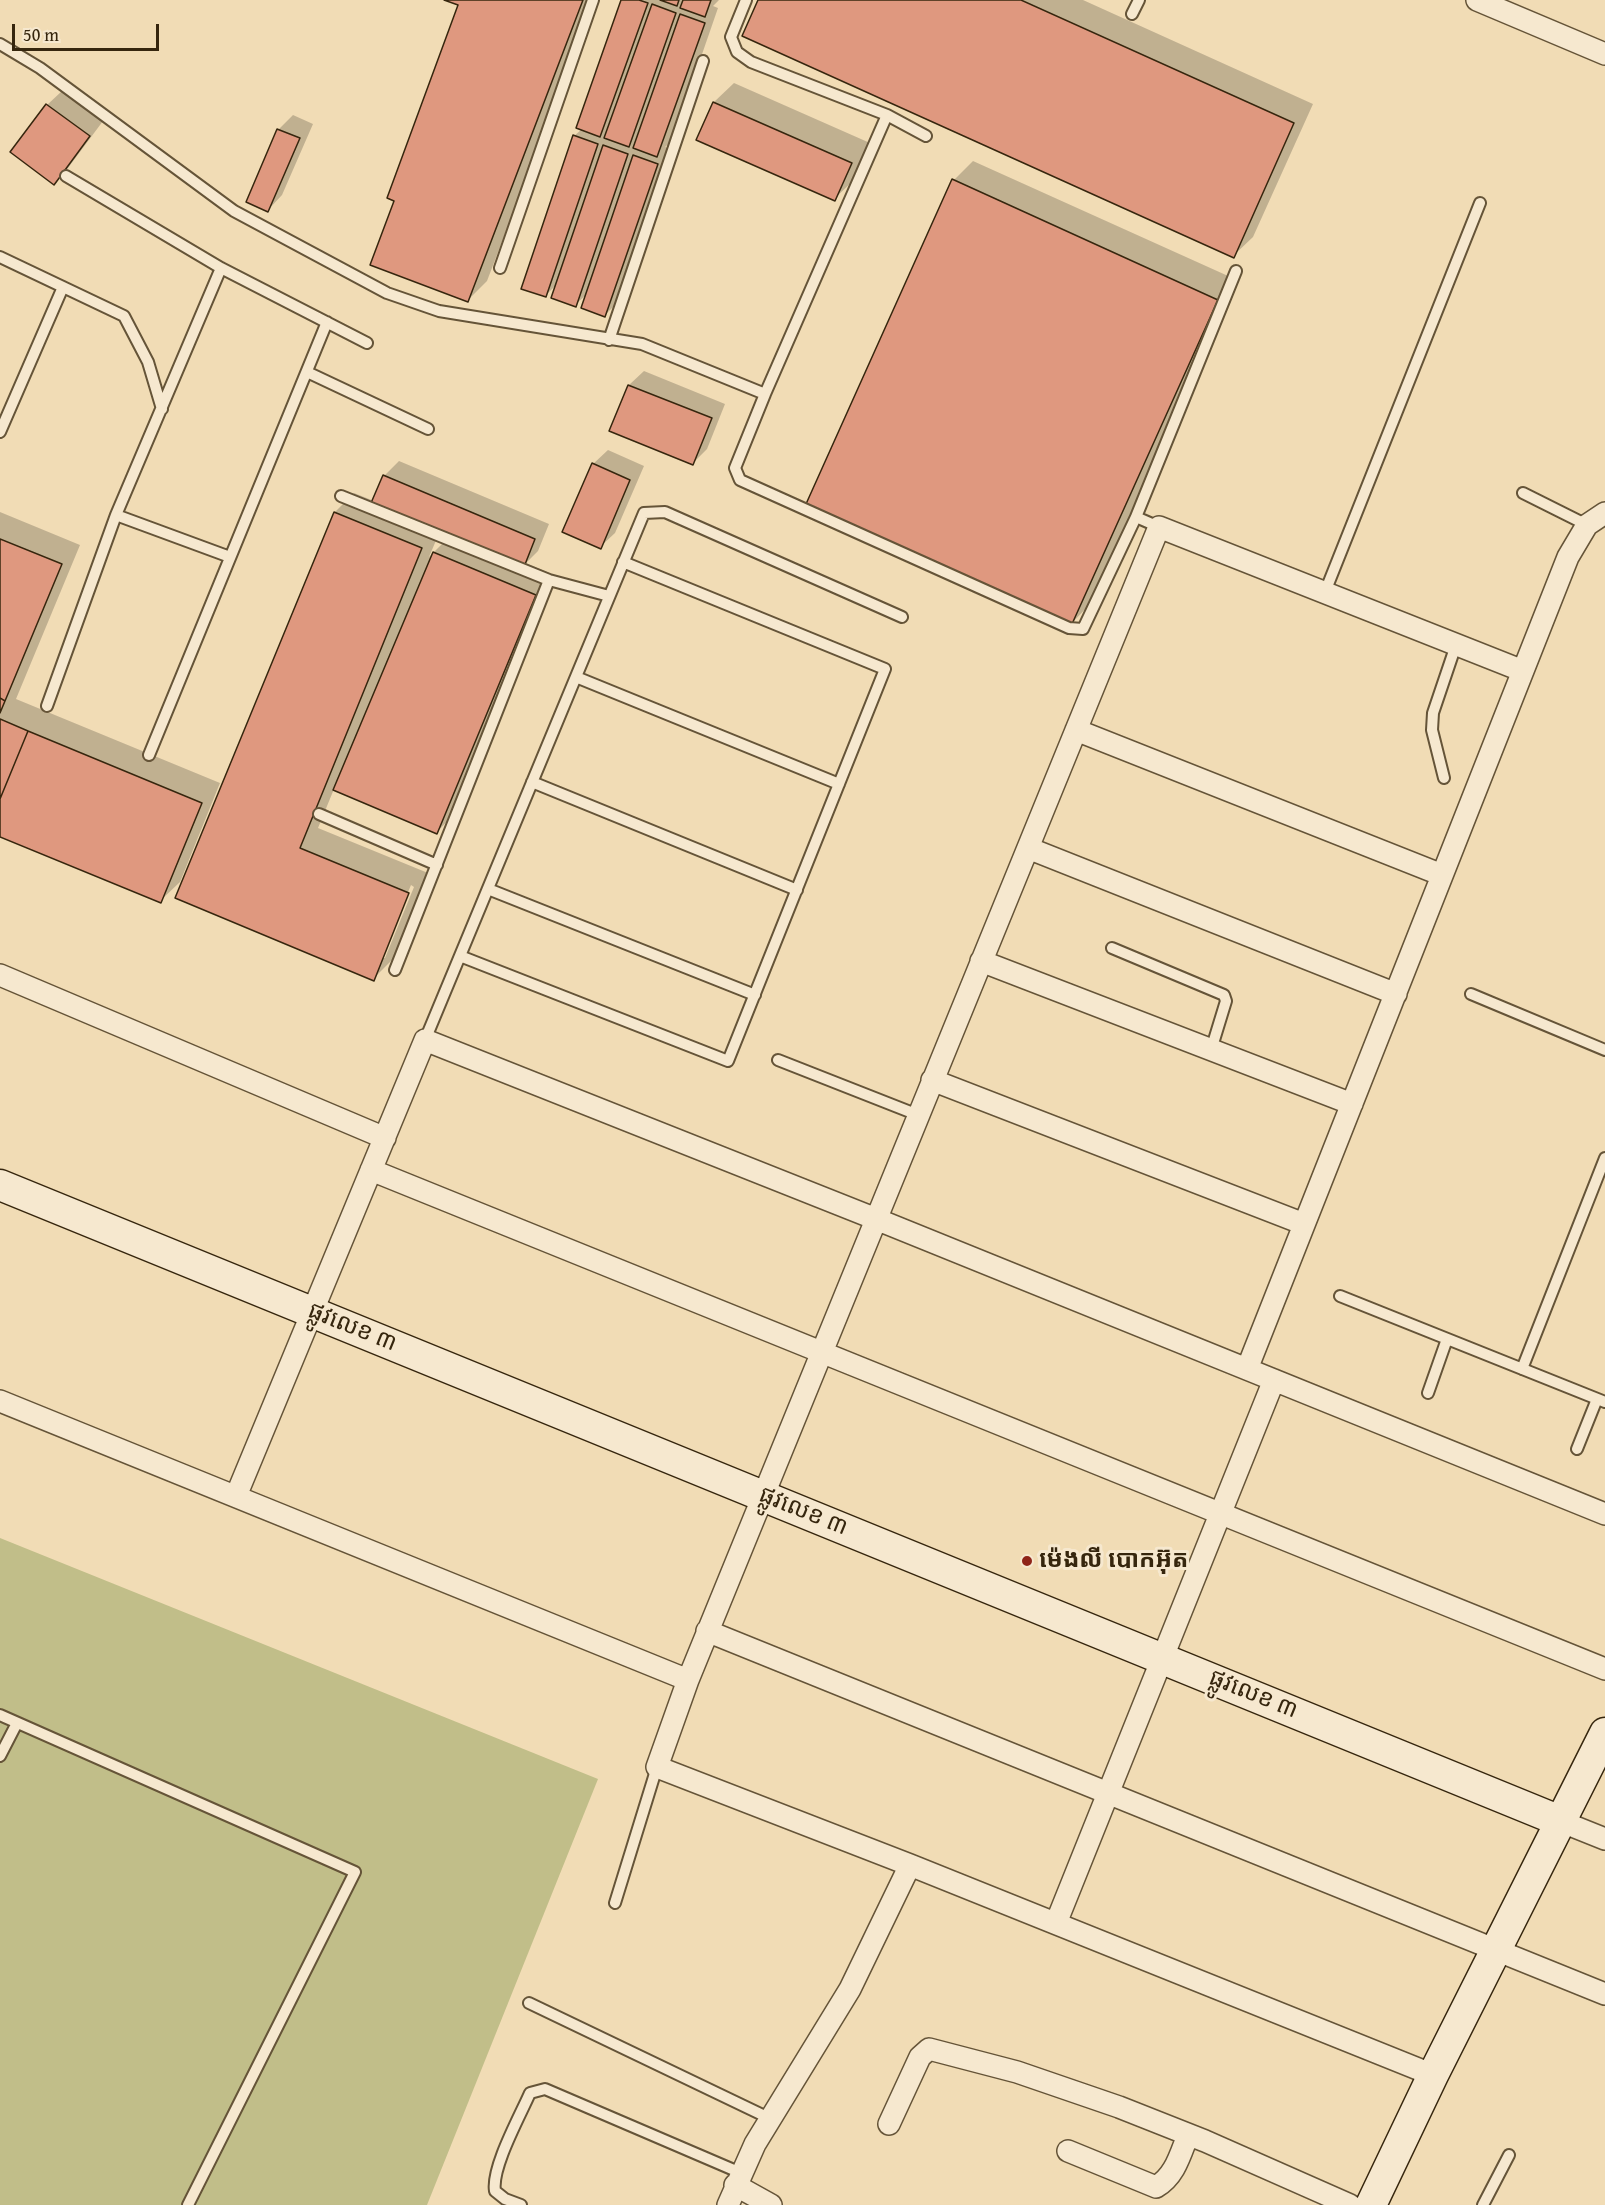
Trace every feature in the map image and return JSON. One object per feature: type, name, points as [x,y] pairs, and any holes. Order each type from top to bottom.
[{"type":"street","points":[[1477,0],[1605,54]]},
{"type":"street","points":[[1247,1369],[1568,556],[1587,525],[1605,513]]},
{"type":"street","points":[[1433,2075],[910,1865],[657,1767],[707,1631],[1159,527],[1523,671]]},
{"type":"street","points":[[1076,730],[1443,875]]},
{"type":"street","points":[[1028,848],[1395,994]]},
{"type":"street","points":[[981,962],[1352,1104]]},
{"type":"street","points":[[0,975],[385,1138]]},
{"type":"street","points":[[236,1496],[425,1040],[876,1219],[1605,1514]]},
{"type":"street","points":[[932,1080],[1304,1224]]},
{"type":"street","points":[[371,1170],[1605,1669]]},
{"type":"street","name":"ផ្លូវលេខ ៣","points":[[0,1185],[1605,1839]]},
{"type":"street","points":[[1056,1923],[1274,1380]]},
{"type":"street","points":[[0,1401],[688,1680]]},
{"type":"street","points":[[707,1631],[1605,1994]]},
{"type":"street","points":[[1371,2205],[1433,2075],[1605,1732]]},
{"type":"street","points":[[771,2205],[735,2188],[754,2144],[850,1989],[910,1865]]},
{"type":"street","points":[[889,2124],[920,2057],[929,2049],[1017,2072],[1119,2107],[1350,2205]]},
{"type":"street","points":[[1068,2151],[1156,2187],[1167,2181],[1188,2135]]},
{"type":"lane","points":[[500,268],[593,0]]},
{"type":"lane","points":[[746,0],[730,37],[737,52],[751,62],[887,115],[926,136]]},
{"type":"lane","points":[[1132,14],[1139,0]]},
{"type":"lane","points":[[0,44],[40,68],[234,211],[387,293],[439,311],[642,344],[765,394]]},
{"type":"lane","points":[[609,340],[703,61]]},
{"type":"lane","points":[[887,115],[735,468],[740,480],[1069,628],[1083,629],[1136,517],[1236,271]]},
{"type":"lane","points":[[66,176],[220,268],[367,343]]},
{"type":"lane","points":[[1325,592],[1480,203]]},
{"type":"lane","points":[[0,257],[124,316],[148,362],[162,409]]},
{"type":"lane","points":[[47,706],[116,515],[220,268]]},
{"type":"lane","points":[[0,432],[63,287]]},
{"type":"lane","points":[[149,755],[327,322]]},
{"type":"lane","points":[[307,372],[428,429]]},
{"type":"lane","points":[[1523,493],[1587,525]]},
{"type":"lane","points":[[341,496],[549,580],[609,596]]},
{"type":"lane","points":[[425,1040],[644,513],[665,512],[902,617]]},
{"type":"lane","points":[[116,515],[230,557]]},
{"type":"lane","points":[[1136,517],[1159,527]]},
{"type":"lane","points":[[460,956],[729,1061],[885,669],[623,562]]},
{"type":"lane","points":[[394,970],[438,865],[549,580]]},
{"type":"lane","points":[[1444,778],[1432,730],[1433,713],[1456,645]]},
{"type":"lane","points":[[576,677],[839,784]]},
{"type":"lane","points":[[532,782],[797,890]]},
{"type":"lane","points":[[319,814],[438,865]]},
{"type":"lane","points":[[488,889],[755,995]]},
{"type":"lane","points":[[1112,948],[1224,995],[1227,1001],[1211,1050]]},
{"type":"lane","points":[[1471,994],[1605,1050]]},
{"type":"lane","points":[[778,1060],[918,1115]]},
{"type":"lane","points":[[1522,1369],[1605,1158]]},
{"type":"lane","points":[[1340,1296],[1601,1400],[1577,1449]]},
{"type":"lane","points":[[1428,1393],[1447,1339]]},
{"type":"lane","points":[[0,1715],[355,1872],[188,2205]]},
{"type":"lane","points":[[0,1756],[17,1723]]},
{"type":"lane","points":[[615,1903],[657,1767]]},
{"type":"lane","points":[[529,2003],[771,2119]]},
{"type":"lane","points":[[521,2205],[505,2199],[495,2191],[494,2183],[530,2093],[545,2089],[735,2188]]},
{"type":"lane","points":[[1483,2205],[1509,2155]]},
{"type":"shaded area","points":[[0,1538],[598,1779],[427,2205],[0,2205]]},
{"type":"building","points":[[444,0],[583,0],[468,302],[370,265],[394,201],[387,198],[458,5]]},
{"type":"building","points":[[621,0],[639,0],[648,3],[600,137],[576,128]]},
{"type":"building","points":[[660,0],[679,0],[677,6]]},
{"type":"building","points":[[683,0],[711,0],[705,17],[680,8]]},
{"type":"building","points":[[758,0],[1021,0],[1294,123],[1234,258],[742,36]]},
{"type":"building","points":[[652,4],[676,13],[629,147],[604,138]]},
{"type":"building","points":[[680,14],[705,23],[657,157],[633,148]]},
{"type":"building","points":[[713,102],[852,163],[835,201],[696,140]]},
{"type":"building","points":[[46,104],[90,136],[54,185],[10,152]]},
{"type":"building","points":[[277,129],[300,138],[268,212],[246,202]]},
{"type":"building","points":[[573,135],[598,144],[546,297],[521,289]]},
{"type":"building","points":[[603,145],[628,154],[576,307],[551,298]]},
{"type":"building","points":[[633,155],[658,164],[605,317],[581,308]]},
{"type":"building","points":[[952,179],[1218,300],[1072,624],[806,504]]},
{"type":"building","points":[[628,385],[712,418],[693,465],[609,431]]},
{"type":"building","points":[[592,463],[630,480],[601,549],[562,532]]},
{"type":"building","points":[[383,475],[535,539],[524,567],[371,503]]},
{"type":"building","points":[[334,512],[422,548],[300,848],[409,893],[374,981],[175,898]]},
{"type":"building","points":[[0,539],[62,564],[5,701],[0,698]]},
{"type":"building","points":[[433,552],[536,595],[437,834],[333,790]]},
{"type":"building","points":[[0,698],[5,701],[0,713]]},
{"type":"building","points":[[0,719],[28,731],[0,799]]},
{"type":"building","points":[[28,731],[202,803],[161,903],[0,837],[0,799]]},
{"type":"place","name":"ម៉េងលី បោកអ៊ុត","points":[[1027,1561]]}]
